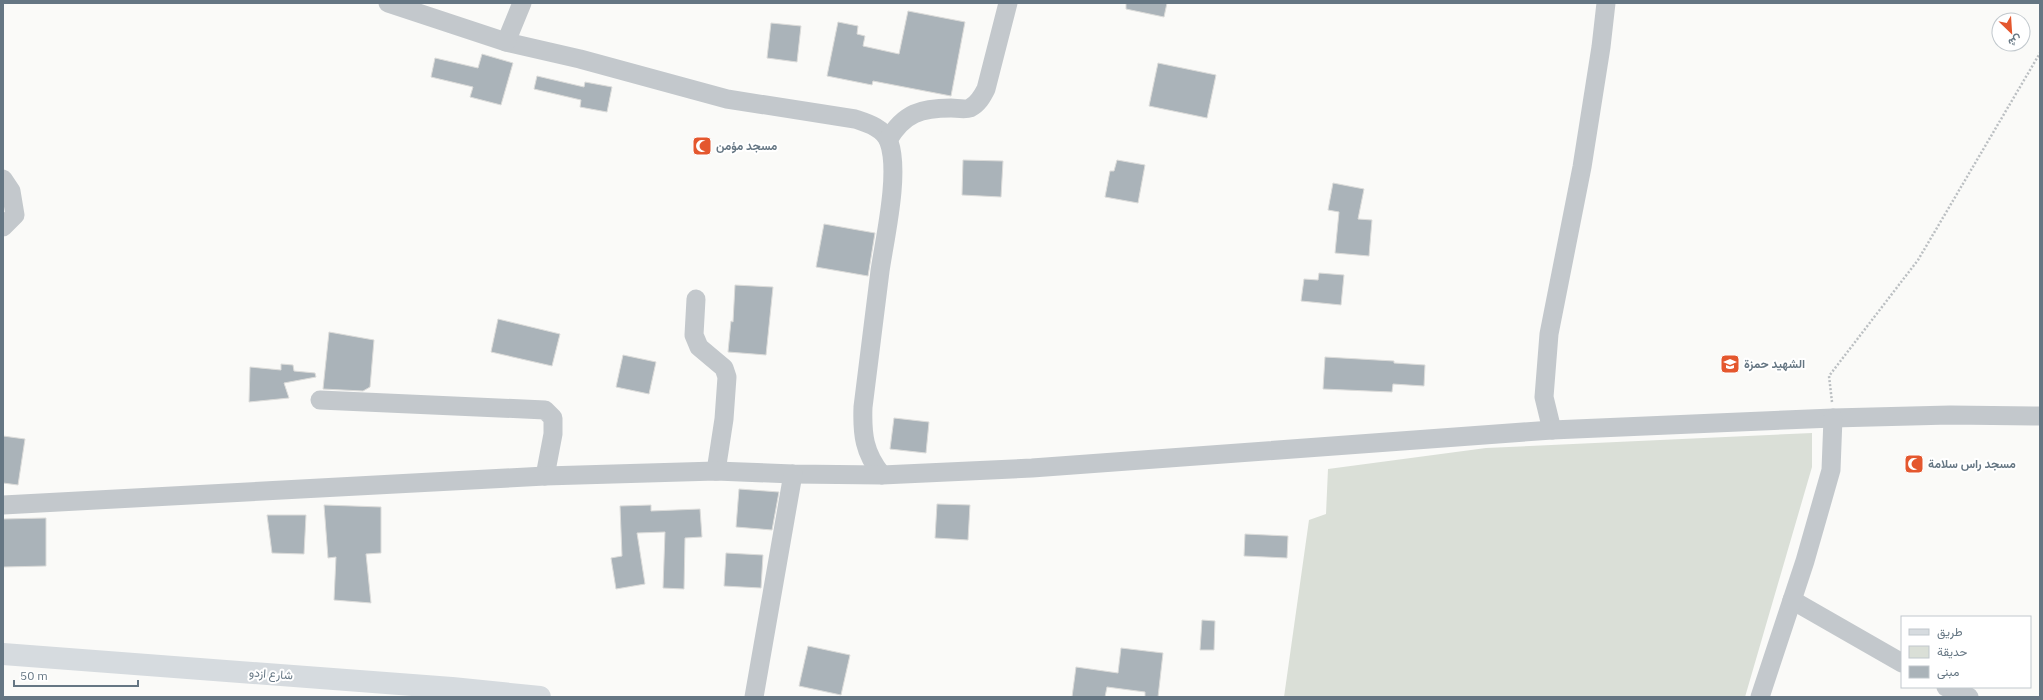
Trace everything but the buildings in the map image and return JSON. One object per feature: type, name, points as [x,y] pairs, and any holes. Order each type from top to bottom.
[{"type":"street","points":[[388,3],[506,42],[580,59],[727,99],[855,119],[868,123],[881,130],[888,140],[892,154],[890,198],[863,407],[862,427],[868,454],[882,474]]},
{"type":"street","points":[[506,42],[522,3]]},
{"type":"street","points":[[888,140],[897,126],[910,115],[925,109],[969,108],[980,100],[986,89],[1008,3]]},
{"type":"street","points":[[1552,430],[1544,397],[1549,334],[1582,167],[1601,48],[1606,3]]},
{"type":"street","points":[[3,180],[10,191],[15,215],[3,227]]},
{"type":"street","points":[[696,298],[694,334],[700,347],[724,368],[727,377],[724,419],[716,471]]},
{"type":"street","points":[[320,400],[545,410],[553,418],[553,434],[545,476]]},
{"type":"street","points":[[3,505],[545,476],[716,471],[793,474],[882,474],[1151,461],[1552,430],[1833,418],[1950,415],[2040,416]]},
{"type":"street","points":[[1760,697],[1792,600],[1831,470],[1833,418]]},
{"type":"street","points":[[754,697],[793,474]]},
{"type":"street","points":[[1792,600],[1901,662]]},
{"type":"street","name":"شارع ازدو","points":[[3,654],[451,693],[540,697]]},
{"type":"street","points":[[1948,688],[1969,697]]},
{"type":"path","points":[[1833,418],[1829,376],[1918,260],[2040,53]]},
{"type":"green space","points":[[1812,433],[1812,467],[1745,697],[1284,697],[1309,520],[1326,514],[1328,469],[1486,448]]},
{"type":"place","name":"مسجد مؤمن","points":[[702,146]]},
{"type":"place","name":"الشهيد حمزة","points":[[1730,364]]},
{"type":"place","name":"مسجد راس سلامة","points":[[1914,464]]}]
